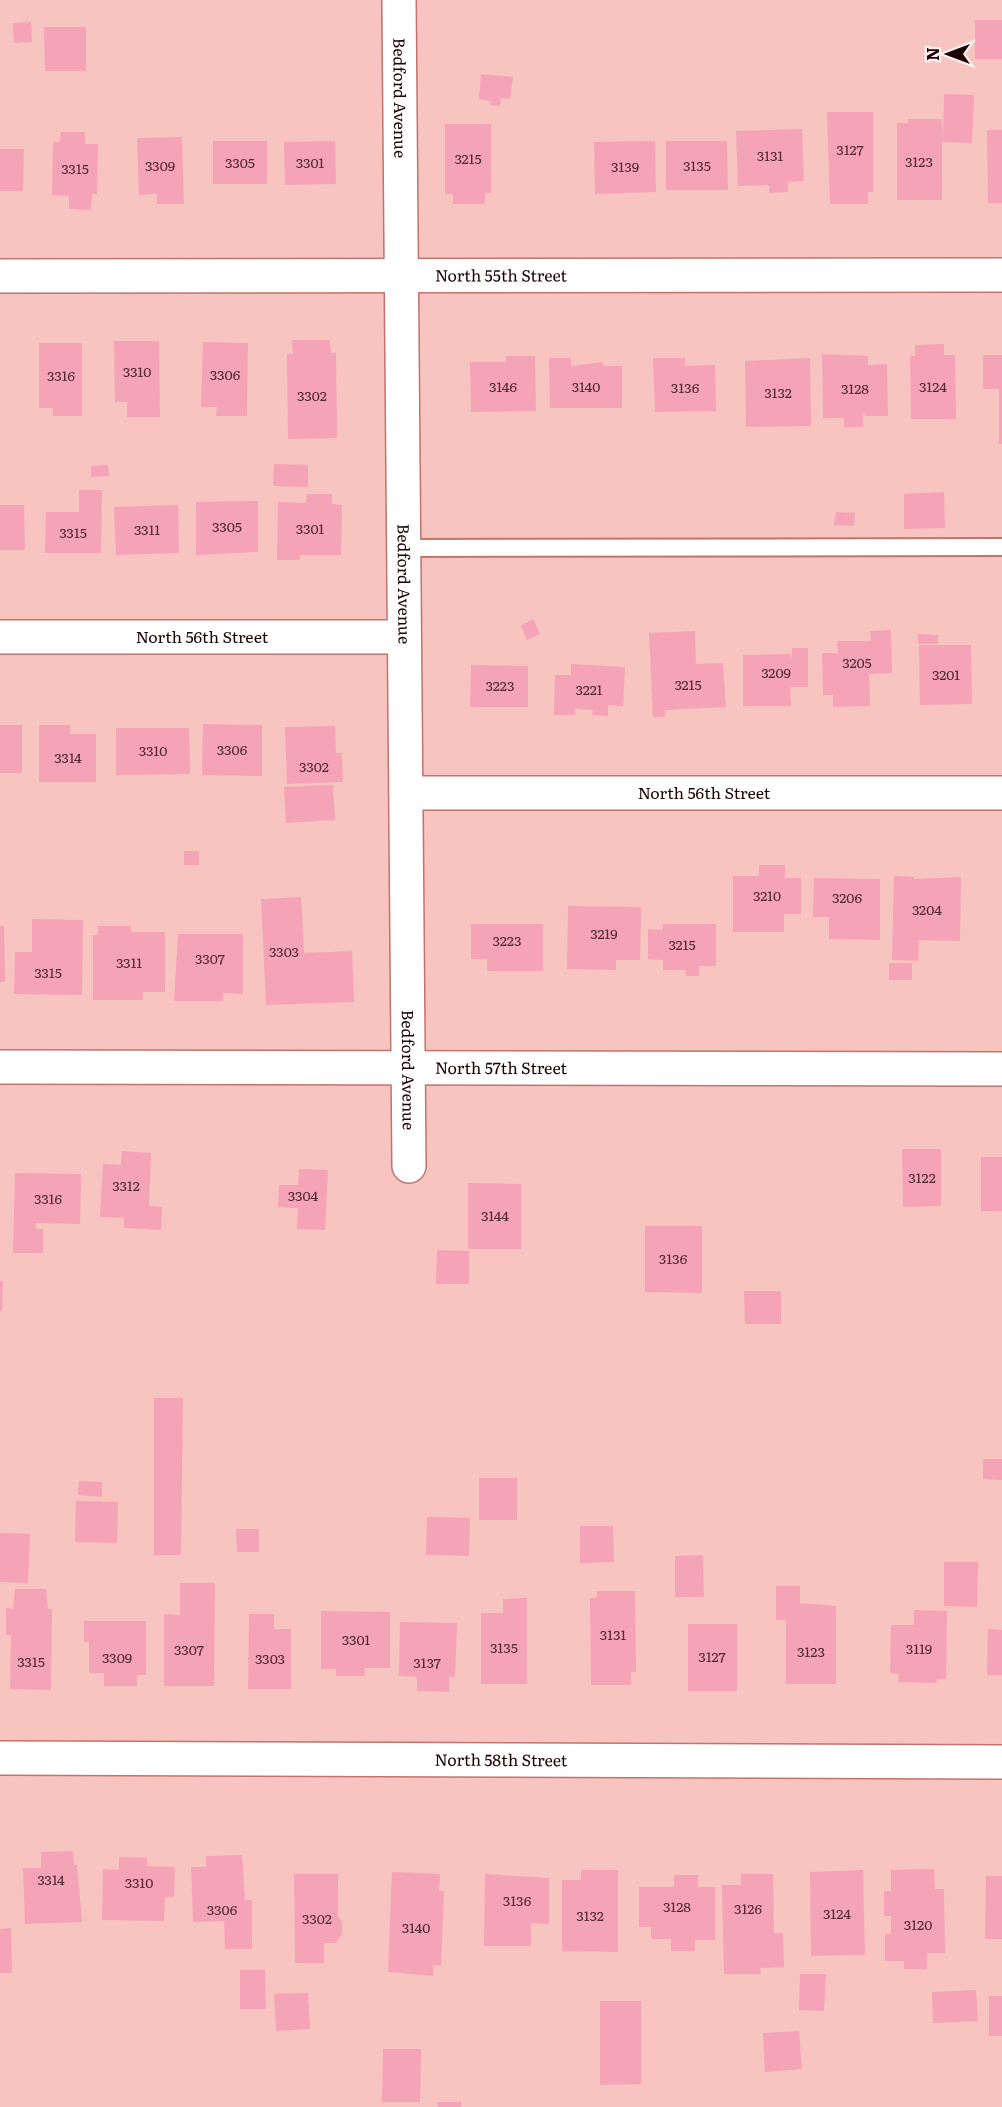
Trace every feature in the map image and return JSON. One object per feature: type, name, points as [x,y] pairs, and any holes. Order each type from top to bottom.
[{"type":"street","name":"Bedford Avenue","points":[[399,0],[409,1166]]},
{"type":"street","name":"North 55th Street","points":[[0,276],[1002,275]]},
{"type":"street","name":"North 56th Street","points":[[0,638],[404,638]]},
{"type":"street","name":"North 56th Street","points":[[406,793],[1002,793]]},
{"type":"street","name":"North 57th Street","points":[[0,1067],[1002,1069]]},
{"type":"street","name":"North 58th Street","points":[[0,1758],[1002,1762]]},
{"type":"lane","points":[[403,548],[1002,547]]},
{"type":"building","points":[[975,20],[1002,20],[1002,59],[975,59]]},
{"type":"building","points":[[31,22],[32,42],[14,43],[13,23]]},
{"type":"building","points":[[44,27],[86,27],[86,71],[45,71]]},
{"type":"building","points":[[481,74],[513,77],[510,99],[501,98],[500,106],[490,105],[491,101],[479,99]]},
{"type":"building","points":[[944,94],[974,95],[972,143],[942,142],[942,200],[897,200],[897,123],[908,123],[908,119],[942,119],[943,136]]},
{"type":"building","points":[[827,112],[873,112],[873,192],[868,192],[868,204],[830,204]]},
{"type":"building","points":[[445,124],[491,124],[491,193],[485,193],[485,204],[453,204],[453,194],[445,194]]},
{"type":"building","points":[[802,129],[804,181],[788,182],[788,192],[769,193],[769,185],[738,186],[736,131]]},
{"type":"building","points":[[987,130],[1002,130],[1002,203],[988,203]]},
{"type":"building","points":[[61,132],[85,132],[85,144],[98,144],[97,194],[92,194],[91,210],[69,209],[69,196],[52,195],[53,142],[60,142]]},
{"type":"building","points":[[182,137],[184,204],[157,204],[157,194],[139,195],[137,138]]},
{"type":"building","points":[[213,141],[267,141],[267,184],[213,184]]},
{"type":"building","points":[[335,141],[336,184],[285,185],[284,142]]},
{"type":"building","points":[[655,141],[656,192],[595,194],[594,142]]},
{"type":"building","points":[[666,141],[727,141],[728,190],[666,190]]},
{"type":"building","points":[[0,149],[24,149],[23,191],[0,191]]},
{"type":"building","points":[[292,340],[330,340],[331,353],[336,353],[337,438],[288,439],[287,354],[293,354]]},
{"type":"building","points":[[114,341],[159,341],[160,417],[127,417],[127,402],[115,402]]},
{"type":"building","points":[[203,342],[248,343],[247,416],[216,416],[217,407],[201,407]]},
{"type":"building","points":[[39,343],[82,343],[82,416],[53,416],[53,408],[39,408]]},
{"type":"building","points":[[944,344],[944,355],[955,355],[956,419],[911,419],[910,356],[915,356],[915,345]]},
{"type":"building","points":[[822,354],[868,356],[868,365],[887,364],[888,416],[865,416],[863,413],[863,427],[844,427],[844,418],[823,418]]},
{"type":"building","points":[[983,355],[1002,355],[1002,444],[999,444],[999,389],[983,389]]},
{"type":"building","points":[[506,356],[535,356],[536,411],[471,412],[470,362],[506,362]]},
{"type":"building","points":[[549,358],[571,358],[571,366],[603,362],[603,366],[622,366],[622,408],[550,408]]},
{"type":"building","points":[[653,358],[685,358],[685,366],[715,365],[716,411],[655,412]]},
{"type":"building","points":[[810,358],[811,426],[746,427],[745,361]]},
{"type":"building","points":[[274,464],[308,465],[308,487],[273,486]]},
{"type":"building","points":[[108,465],[109,476],[91,477],[91,466]]},
{"type":"building","points":[[79,490],[102,490],[101,553],[45,553],[46,512],[79,512]]},
{"type":"building","points":[[944,492],[945,528],[904,529],[904,494]]},
{"type":"building","points":[[307,494],[332,494],[332,504],[342,505],[341,555],[300,555],[300,560],[277,560],[278,502],[306,503]]},
{"type":"building","points":[[258,501],[258,552],[196,555],[196,502]]},
{"type":"building","points":[[0,505],[24,505],[25,550],[0,550]]},
{"type":"building","points":[[178,505],[179,553],[116,555],[114,507]]},
{"type":"building","points":[[836,512],[855,513],[854,526],[834,525]]},
{"type":"building","points":[[533,619],[540,634],[527,640],[521,626]]},
{"type":"building","points":[[891,630],[892,673],[869,674],[870,706],[833,707],[833,695],[823,695],[822,653],[838,653],[837,641],[871,641],[870,631]]},
{"type":"building","points":[[695,631],[696,664],[723,663],[726,707],[665,710],[665,717],[653,717],[649,633]]},
{"type":"building","points":[[918,634],[938,635],[938,644],[918,644]]},
{"type":"building","points":[[919,645],[971,645],[972,704],[920,705]]},
{"type":"building","points":[[792,648],[808,648],[808,687],[790,687],[791,706],[743,706],[743,655],[790,654],[792,659]]},
{"type":"building","points":[[571,664],[625,667],[623,706],[608,705],[608,716],[592,715],[593,710],[575,709],[575,715],[554,715],[555,675],[571,675]]},
{"type":"building","points":[[471,665],[528,666],[528,707],[470,707]]},
{"type":"building","points":[[203,724],[262,725],[262,776],[202,775]]},
{"type":"building","points":[[0,725],[22,725],[22,773],[0,773]]},
{"type":"building","points":[[39,725],[70,725],[70,734],[96,734],[96,782],[39,782]]},
{"type":"building","points":[[335,726],[336,753],[342,753],[343,782],[287,784],[285,727]]},
{"type":"building","points":[[116,728],[189,728],[190,774],[116,775]]},
{"type":"building","points":[[333,785],[335,820],[286,823],[284,787]]},
{"type":"building","points":[[184,851],[199,851],[199,865],[184,865]]},
{"type":"building","points":[[759,865],[785,865],[785,878],[801,878],[801,914],[784,914],[784,932],[733,932],[733,876],[759,876]]},
{"type":"building","points":[[894,876],[914,877],[914,879],[961,877],[960,941],[919,940],[918,961],[892,960]]},
{"type":"building","points":[[814,878],[880,879],[880,940],[829,939],[829,917],[813,917]]},
{"type":"building","points":[[301,897],[304,953],[352,951],[354,1002],[266,1005],[261,899]]},
{"type":"building","points":[[568,906],[641,907],[640,960],[616,960],[616,970],[567,969]]},
{"type":"building","points":[[32,919],[83,920],[82,995],[14,994],[15,952],[32,952]]},
{"type":"building","points":[[471,924],[543,924],[543,971],[487,971],[487,959],[471,959]]},
{"type":"building","points":[[663,924],[716,924],[716,966],[699,966],[699,976],[686,976],[686,970],[663,970],[663,960],[648,959],[648,929],[663,930]]},
{"type":"building","points":[[0,926],[4,926],[5,982],[0,982]]},
{"type":"building","points":[[98,926],[131,926],[131,932],[165,932],[165,992],[143,992],[143,1000],[93,1000],[93,935],[98,935]]},
{"type":"building","points":[[178,934],[243,934],[243,994],[223,993],[223,1001],[174,1001]]},
{"type":"building","points":[[889,963],[912,963],[912,980],[889,980]]},
{"type":"building","points":[[902,1149],[941,1149],[941,1206],[903,1207]]},
{"type":"building","points":[[122,1151],[151,1153],[149,1206],[162,1207],[161,1230],[124,1228],[124,1218],[100,1217],[103,1164],[121,1165]]},
{"type":"building","points":[[981,1157],[1002,1157],[1002,1211],[981,1211]]},
{"type":"building","points":[[299,1169],[328,1170],[325,1230],[297,1229],[298,1208],[278,1207],[279,1185],[298,1185]]},
{"type":"building","points":[[15,1173],[81,1174],[80,1224],[36,1223],[36,1229],[43,1229],[43,1253],[13,1253]]},
{"type":"building","points":[[468,1183],[521,1184],[521,1249],[468,1249]]},
{"type":"building","points":[[645,1226],[702,1226],[702,1293],[645,1292]]},
{"type":"building","points":[[437,1250],[469,1251],[469,1284],[436,1284]]},
{"type":"building","points":[[0,1281],[3,1281],[2,1311],[0,1311]]},
{"type":"building","points":[[744,1291],[781,1291],[781,1324],[745,1324]]},
{"type":"building","points":[[154,1398],[183,1398],[181,1555],[154,1555]]},
{"type":"building","points":[[983,1459],[1002,1459],[1002,1480],[983,1479]]},
{"type":"building","points":[[479,1478],[517,1478],[517,1520],[479,1520]]},
{"type":"building","points":[[79,1481],[102,1482],[102,1497],[78,1495]]},
{"type":"building","points":[[76,1501],[118,1502],[117,1543],[75,1542]]},
{"type":"building","points":[[427,1517],[470,1518],[469,1556],[426,1555]]},
{"type":"building","points":[[580,1526],[613,1526],[614,1562],[580,1563]]},
{"type":"building","points":[[236,1529],[259,1529],[259,1552],[237,1552]]},
{"type":"building","points":[[0,1533],[30,1534],[28,1583],[0,1582]]},
{"type":"building","points":[[703,1555],[704,1597],[675,1597],[675,1556]]},
{"type":"building","points":[[944,1562],[978,1562],[977,1607],[944,1606]]},
{"type":"building","points":[[180,1583],[215,1583],[214,1686],[164,1686],[164,1614],[180,1615]]},
{"type":"building","points":[[776,1586],[800,1586],[800,1603],[836,1606],[836,1684],[786,1684],[786,1620],[776,1620]]},
{"type":"building","points":[[15,1589],[46,1589],[48,1609],[52,1609],[51,1690],[10,1689],[11,1635],[6,1635],[6,1608],[13,1609]]},
{"type":"building","points":[[597,1591],[635,1591],[636,1672],[631,1672],[631,1685],[591,1685],[590,1598],[597,1598]]},
{"type":"building","points":[[527,1598],[527,1684],[481,1684],[481,1613],[503,1613],[503,1599]]},
{"type":"building","points":[[914,1610],[947,1611],[946,1679],[937,1679],[937,1683],[898,1682],[899,1674],[890,1673],[891,1625],[914,1625]]},
{"type":"building","points":[[321,1611],[390,1612],[390,1668],[365,1668],[365,1676],[336,1676],[336,1669],[321,1669]]},
{"type":"building","points":[[249,1614],[274,1614],[274,1629],[291,1629],[291,1689],[248,1689]]},
{"type":"building","points":[[84,1621],[146,1621],[146,1675],[137,1675],[137,1686],[104,1686],[104,1673],[89,1673],[89,1642],[84,1642]]},
{"type":"building","points":[[400,1622],[457,1623],[455,1677],[449,1677],[449,1692],[417,1691],[417,1677],[399,1676]]},
{"type":"building","points":[[688,1624],[737,1624],[737,1691],[688,1691]]},
{"type":"building","points":[[988,1629],[1002,1630],[1002,1675],[987,1675]]},
{"type":"building","points":[[73,1851],[74,1865],[77,1865],[82,1922],[25,1924],[23,1868],[41,1868],[41,1852]]},
{"type":"building","points":[[242,1855],[245,1900],[252,1900],[252,1949],[225,1949],[224,1921],[193,1922],[191,1867],[206,1867],[206,1856]]},
{"type":"building","points":[[119,1857],[147,1858],[147,1866],[175,1867],[174,1897],[165,1897],[164,1921],[102,1920],[103,1869],[119,1870]]},
{"type":"building","points":[[934,1869],[935,1889],[944,1889],[945,1953],[927,1953],[927,1969],[904,1969],[904,1961],[885,1961],[885,1934],[891,1934],[891,1916],[884,1916],[884,1891],[891,1891],[891,1870]]},
{"type":"building","points":[[581,1870],[618,1870],[618,1952],[562,1951],[562,1880],[581,1880]]},
{"type":"building","points":[[863,1870],[865,1955],[811,1956],[810,1872]]},
{"type":"building","points":[[392,1872],[440,1874],[439,1891],[444,1891],[441,1966],[433,1965],[433,1976],[388,1972]]},
{"type":"building","points":[[294,1874],[338,1874],[338,1916],[342,1922],[342,1934],[336,1943],[324,1943],[324,1963],[295,1963]]},
{"type":"building","points":[[485,1874],[549,1878],[549,1924],[531,1923],[531,1946],[484,1946]]},
{"type":"building","points":[[741,1874],[773,1874],[774,1933],[783,1933],[784,1967],[760,1968],[761,1974],[724,1974],[722,1885],[741,1885]]},
{"type":"building","points":[[674,1875],[698,1875],[698,1887],[715,1887],[715,1940],[695,1940],[695,1951],[671,1951],[671,1939],[651,1939],[651,1927],[639,1927],[639,1887],[674,1887]]},
{"type":"building","points":[[986,1876],[1002,1876],[1002,1939],[985,1939]]},
{"type":"building","points":[[11,1928],[12,1973],[0,1973],[0,1929]]},
{"type":"building","points":[[240,1970],[265,1970],[266,2009],[240,2009]]},
{"type":"building","points":[[800,1974],[826,1974],[824,2011],[799,2010]]},
{"type":"building","points":[[976,1990],[978,2021],[933,2023],[932,1992]]},
{"type":"building","points":[[308,1993],[310,2029],[276,2031],[274,1994]]},
{"type":"building","points":[[989,1996],[1002,1996],[1002,2036],[989,2036]]},
{"type":"building","points":[[600,2001],[641,2001],[641,2084],[600,2085]]},
{"type":"building","points":[[799,2031],[802,2069],[765,2072],[763,2033]]},
{"type":"building","points":[[383,2049],[421,2049],[420,2102],[382,2102]]},
{"type":"building","points":[[437,2102],[461,2102],[461,2107],[438,2107]]}]
